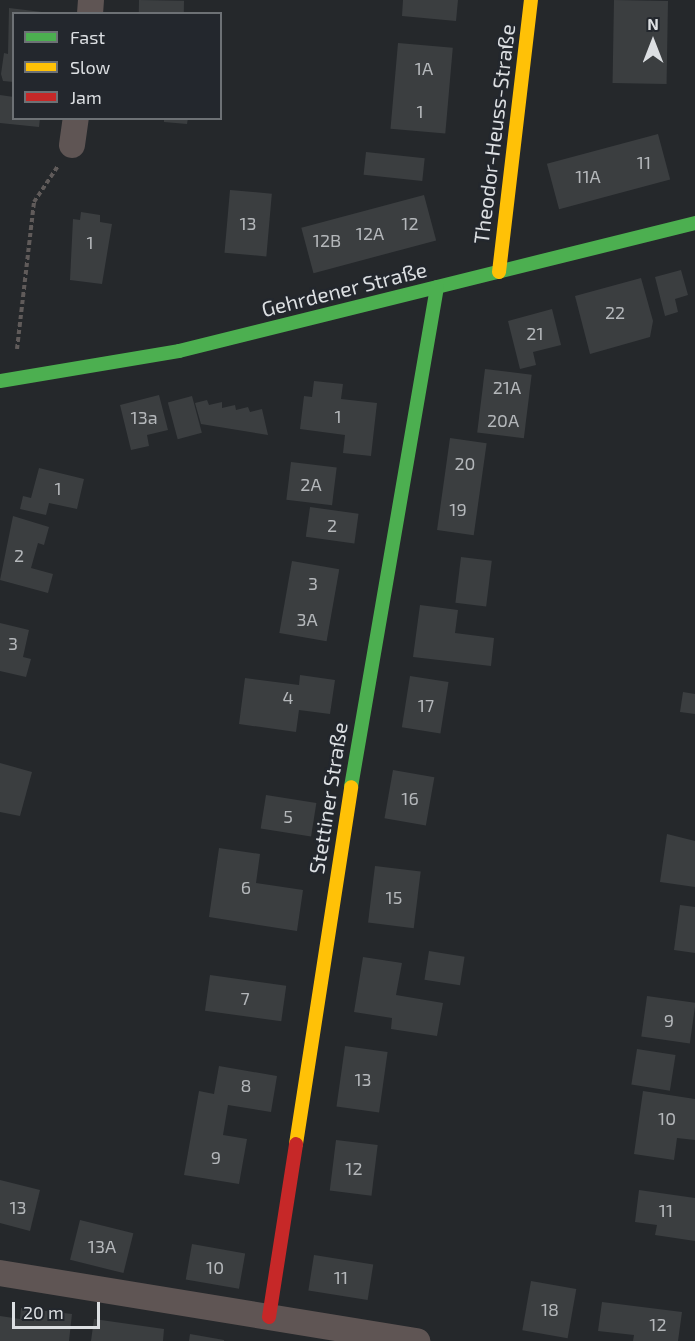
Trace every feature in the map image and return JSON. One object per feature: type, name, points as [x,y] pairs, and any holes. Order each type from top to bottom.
[{"type":"street","name":"Theodor-Heuss-Straße","points":[[499,272],[531,0]]},
{"type":"street","points":[[72,146],[76,120]]},
{"type":"street","name":"Gehrdener Straße","points":[[3,381],[179,351],[695,223]]},
{"type":"street","name":"Stettiner Straße","points":[[269,1317],[372,647],[437,287]]},
{"type":"street","points":[[0,1273],[417,1341]]},
{"type":"path","points":[[3,381],[34,202],[72,146]]},
{"type":"building","points":[[139,0],[184,1],[184,12],[139,12]]},
{"type":"building","points":[[403,0],[458,0],[456,21],[402,16]]},
{"type":"building","points":[[614,0],[668,1],[667,84],[613,83]]},
{"type":"building","points":[[9,8],[42,12],[12,12],[12,82],[3,81],[1,74],[4,53],[8,54]]},
{"type":"building","points":[[398,43],[453,48],[445,133],[391,129]]},
{"type":"building","points":[[0,95],[12,97],[12,120],[40,120],[39,127],[0,123]]},
{"type":"building","points":[[164,120],[188,120],[187,124],[164,122]]},
{"type":"building","points":[[658,134],[670,179],[559,209],[547,164]]},
{"type":"building","points":[[366,152],[425,158],[422,181],[364,175]]},
{"type":"building","points":[[230,190],[272,194],[266,256],[225,253]]},
{"type":"building","points":[[424,195],[436,240],[313,273],[301,228]]},
{"type":"building","points":[[81,212],[100,215],[100,222],[112,224],[102,284],[70,280],[73,219],[80,220]]},
{"type":"building","points":[[681,270],[688,295],[675,299],[678,312],[665,316],[655,277]]},
{"type":"building","points":[[641,278],[653,321],[650,337],[590,354],[575,296]]},
{"type":"building","points":[[552,309],[561,345],[533,352],[536,365],[520,369],[508,321]]},
{"type":"building","points":[[485,369],[532,375],[524,438],[477,433]]},
{"type":"building","points":[[314,381],[343,384],[341,399],[377,403],[371,456],[343,453],[345,435],[300,429],[304,396],[312,397]]},
{"type":"building","points":[[159,395],[168,430],[147,435],[149,446],[131,450],[120,405]]},
{"type":"building","points":[[192,396],[202,433],[178,439],[168,402]]},
{"type":"building","points":[[207,400],[209,405],[222,402],[222,408],[235,405],[236,410],[248,407],[250,412],[262,409],[268,435],[201,424],[195,403]]},
{"type":"building","points":[[450,438],[487,443],[474,535],[437,530]]},
{"type":"building","points":[[291,462],[337,468],[332,505],[286,500]]},
{"type":"building","points":[[39,468],[84,479],[77,509],[49,503],[46,515],[20,509],[23,496],[31,498]]},
{"type":"building","points":[[310,507],[359,514],[354,544],[306,537]]},
{"type":"building","points":[[13,516],[49,527],[44,545],[38,543],[31,568],[53,574],[48,593],[0,580]]},
{"type":"building","points":[[461,557],[492,561],[486,606],[455,603]]},
{"type":"building","points":[[292,561],[339,569],[327,641],[279,633]]},
{"type":"building","points":[[420,605],[458,610],[455,633],[494,638],[491,666],[413,657]]},
{"type":"building","points":[[0,623],[29,630],[23,657],[31,659],[26,677],[0,671]]},
{"type":"building","points":[[300,675],[335,680],[330,714],[299,710],[296,732],[239,724],[245,678],[299,685]]},
{"type":"building","points":[[410,676],[449,682],[440,733],[402,727]]},
{"type":"building","points":[[683,692],[695,694],[695,714],[680,712]]},
{"type":"building","points":[[0,763],[32,772],[20,816],[0,812]]},
{"type":"building","points":[[393,770],[434,777],[426,826],[384,818]]},
{"type":"building","points":[[266,795],[316,803],[311,837],[261,829]]},
{"type":"building","points":[[667,834],[695,841],[695,887],[660,882]]},
{"type":"building","points":[[219,848],[260,854],[256,883],[303,890],[297,931],[209,917]]},
{"type":"building","points":[[375,866],[421,872],[414,928],[368,923]]},
{"type":"building","points":[[680,905],[695,907],[695,953],[674,950]]},
{"type":"building","points":[[429,951],[465,957],[460,985],[424,980]]},
{"type":"building","points":[[363,957],[402,963],[396,995],[443,1003],[437,1036],[391,1029],[392,1018],[354,1012]]},
{"type":"building","points":[[210,975],[286,986],[281,1021],[205,1011]]},
{"type":"building","points":[[647,996],[695,1003],[690,1043],[641,1037]]},
{"type":"building","points":[[345,1046],[388,1052],[379,1112],[337,1106]]},
{"type":"building","points":[[637,1049],[676,1055],[670,1091],[631,1085]]},
{"type":"building","points":[[219,1066],[277,1076],[271,1112],[228,1105],[223,1135],[247,1139],[239,1184],[184,1175],[199,1091],[214,1094]]},
{"type":"building","points":[[643,1091],[695,1099],[695,1140],[677,1138],[674,1160],[634,1154]]},
{"type":"building","points":[[336,1140],[378,1145],[371,1196],[330,1191]]},
{"type":"building","points":[[0,1180],[40,1190],[30,1231],[0,1223]]},
{"type":"building","points":[[639,1190],[695,1198],[695,1241],[655,1235],[657,1225],[635,1222]]},
{"type":"building","points":[[80,1220],[133,1233],[123,1273],[70,1260]]},
{"type":"building","points":[[192,1244],[245,1253],[239,1289],[186,1279]]},
{"type":"building","points":[[314,1255],[373,1264],[368,1300],[308,1291]]},
{"type":"building","points":[[531,1281],[576,1289],[568,1338],[522,1330]]},
{"type":"building","points":[[602,1302],[682,1312],[678,1341],[633,1341],[634,1335],[598,1331]]},
{"type":"building","points":[[21,1308],[72,1314],[69,1341],[0,1341],[0,1316],[20,1319]]},
{"type":"building","points":[[94,1319],[164,1329],[163,1341],[91,1341]]},
{"type":"building","points":[[190,1334],[224,1340],[224,1341],[189,1341]]},
{"type":"traffic: fast","points":[[0,381],[179,351],[695,223]]},
{"type":"traffic: fast","points":[[351,787],[437,287]]},
{"type":"traffic: slow","points":[[499,272],[531,0]]},
{"type":"traffic: slow","points":[[296,1144],[351,787]]},
{"type":"traffic: jam","points":[[269,1317],[296,1144]]}]
